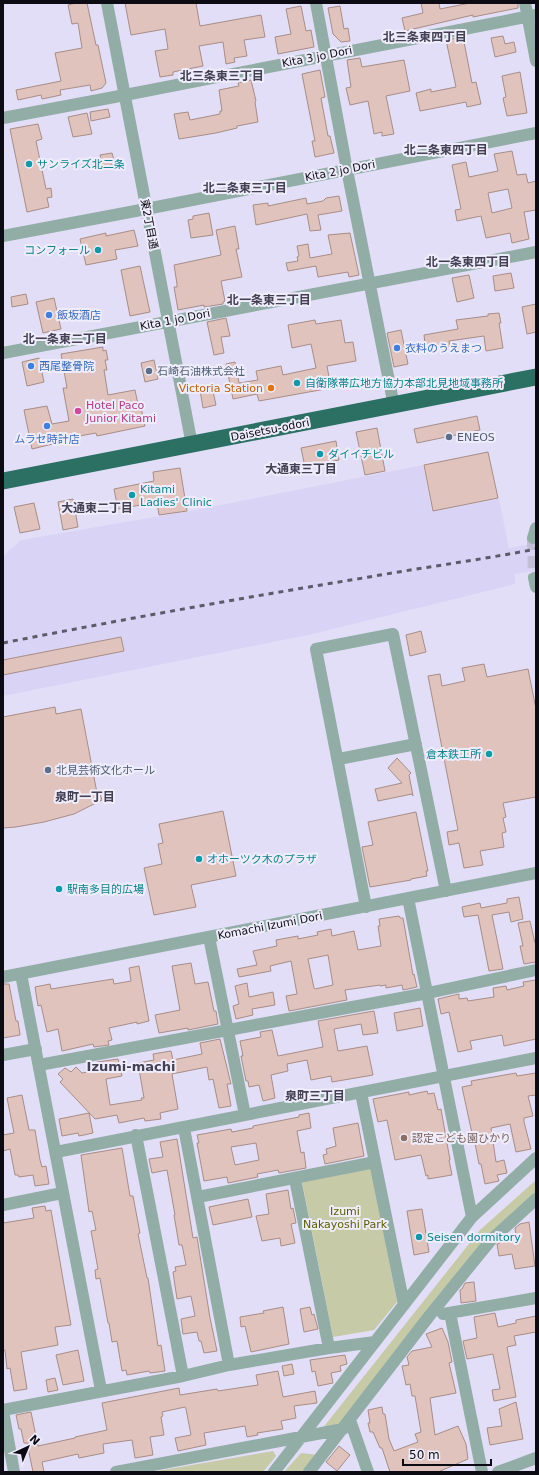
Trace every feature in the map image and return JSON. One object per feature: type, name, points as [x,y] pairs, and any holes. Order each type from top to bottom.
[{"type":"highway","name":"Daisetsu-odori","points":[[3,481],[394,406],[536,377]]},
{"type":"street","name":"東2丁目通","points":[[106,3],[192,445]]},
{"type":"street","points":[[316,3],[347,170],[394,406]]},
{"type":"street","points":[[525,3],[532,15],[536,60]]},
{"type":"street","name":"Kita 3 jo Dori","points":[[3,118],[532,15]]},
{"type":"street","name":"Kita 2 jo Dori","points":[[3,236],[146,210],[536,133]]},
{"type":"street","name":"Kita 1 jo Dori","points":[[3,353],[536,252]]},
{"type":"street","points":[[366,906],[316,649],[393,634],[446,891]]},
{"type":"street","points":[[338,759],[416,744]]},
{"type":"street","name":"Komachi Izumi Dori","points":[[3,978],[536,873]]},
{"type":"street","points":[[408,898],[472,1217]]},
{"type":"street","points":[[209,937],[245,1115]]},
{"type":"street","points":[[39,1065],[428,993],[536,970]]},
{"type":"street","points":[[20,974],[36,1048],[56,1152],[62,1193],[101,1390]]},
{"type":"street","points":[[3,1055],[36,1048]]},
{"type":"street","points":[[56,1152],[136,1135],[184,1128],[536,1058]]},
{"type":"street","points":[[361,1093],[404,1305]]},
{"type":"street","points":[[184,1128],[229,1365]]},
{"type":"street","points":[[136,1135],[182,1376]]},
{"type":"street","points":[[274,1472],[302,1438],[374,1342],[472,1217],[536,1158]]},
{"type":"street","points":[[198,1197],[375,1162]]},
{"type":"street","points":[[295,1179],[329,1348]]},
{"type":"street","points":[[3,1205],[62,1193]]},
{"type":"street","points":[[309,1472],[491,1240],[536,1199]]},
{"type":"street","points":[[430,1316],[536,1298]]},
{"type":"street","points":[[450,1313],[482,1472]]},
{"type":"street","points":[[14,1472],[3,1411],[101,1390],[182,1376],[229,1365],[374,1342]]},
{"type":"street","points":[[116,1472],[302,1438],[347,1425]]},
{"type":"street","points":[[347,1425],[368,1472]]},
{"type":"street","points":[[498,1472],[536,1458]]},
{"type":"shaded area","points":[[423,465],[432,511],[499,499],[509,548],[536,543],[536,571],[515,574],[515,584],[313,634],[3,696],[3,556],[21,540],[190,511]]},
{"type":"green space","name":"Izumi Nakayoshi Park","points":[[371,1168],[397,1302],[374,1330],[333,1337],[302,1182]]},
{"type":"green space","points":[[536,1180],[536,1196],[342,1426],[322,1429],[480,1230]]},
{"type":"green space","points":[[273,1451],[276,1456],[263,1472],[151,1472]]},
{"type":"green space","points":[[301,1453],[318,1455],[305,1472],[284,1472]]},
{"type":"building","points":[[87,3],[106,83],[102,88],[91,91],[90,85],[60,90],[61,95],[42,99],[41,95],[18,100],[16,90],[61,81],[55,53],[82,48],[78,23],[72,24],[68,5]]},
{"type":"building","points":[[125,3],[196,3],[200,26],[261,15],[265,37],[244,40],[247,56],[234,58],[235,62],[226,64],[223,42],[199,46],[203,66],[173,72],[173,75],[160,77],[155,51],[168,49],[165,29],[131,35]]},
{"type":"building","points":[[421,3],[439,3],[440,9],[470,3],[518,3],[518,8],[473,17],[473,15],[405,31],[402,18],[423,13]]},
{"type":"building","points":[[301,6],[306,31],[311,30],[314,47],[278,54],[275,37],[291,34],[286,9]]},
{"type":"building","points":[[340,6],[344,29],[348,28],[350,41],[341,42],[333,34],[328,8]]},
{"type":"building","points":[[503,36],[505,44],[514,42],[516,52],[495,57],[491,38]]},
{"type":"building","points":[[463,37],[472,83],[476,82],[481,104],[467,107],[466,102],[420,111],[416,93],[431,89],[431,92],[456,87],[446,40]]},
{"type":"building","points":[[360,58],[362,67],[404,60],[410,91],[386,96],[394,134],[382,136],[382,132],[374,134],[368,101],[350,105],[346,88],[351,87],[347,60]]},
{"type":"building","points":[[320,70],[325,97],[321,98],[328,136],[330,136],[334,153],[315,157],[312,141],[315,141],[302,74]]},
{"type":"building","points":[[520,72],[527,113],[507,116],[503,98],[506,97],[502,76]]},
{"type":"building","points":[[251,80],[256,101],[258,122],[237,126],[237,128],[216,133],[179,139],[174,114],[188,112],[190,120],[220,114],[220,111],[222,111],[219,90],[239,86],[238,83]]},
{"type":"building","points":[[108,109],[110,117],[91,121],[90,112]]},
{"type":"building","points":[[87,113],[92,134],[73,137],[68,117]]},
{"type":"building","name":"サンライズ北二条","points":[[38,124],[42,139],[36,141],[46,189],[51,188],[52,197],[47,198],[49,207],[27,212],[10,129]]},
{"type":"building","points":[[512,151],[517,175],[526,174],[528,183],[536,181],[536,210],[524,212],[529,239],[512,243],[510,233],[486,238],[481,216],[457,221],[455,210],[461,209],[452,165],[466,162],[469,177],[498,171],[494,154]],"holes":[[[508,189],[512,208],[492,213],[488,193]]]},
{"type":"building","points":[[112,153],[115,164],[103,167],[100,155]]},
{"type":"building","points":[[339,196],[342,211],[318,215],[321,230],[310,231],[307,214],[256,225],[253,205],[268,203],[268,206],[306,198],[307,204],[323,201],[326,198]]},
{"type":"building","points":[[209,213],[213,235],[191,238],[188,220],[193,219],[193,216]]},
{"type":"building","points":[[235,226],[239,249],[236,249],[242,277],[221,281],[225,301],[223,304],[204,307],[204,305],[178,310],[174,287],[177,287],[177,284],[174,265],[221,255],[216,230]]},
{"type":"building","name":"コンフォール","points":[[134,230],[138,246],[115,250],[117,259],[86,265],[80,239],[106,233],[106,236]]},
{"type":"building","points":[[350,233],[359,275],[349,277],[348,272],[318,277],[316,266],[288,271],[286,263],[298,261],[297,257],[299,256],[297,246],[308,244],[310,258],[332,254],[328,235]]},
{"type":"building","points":[[140,266],[150,312],[130,316],[121,270]]},
{"type":"building","points":[[511,273],[514,288],[495,291],[493,276]]},
{"type":"building","points":[[469,275],[474,298],[457,302],[452,278]]},
{"type":"building","points":[[26,294],[28,304],[12,307],[11,297]]},
{"type":"building","name":"飯坂酒店","points":[[54,298],[61,329],[43,333],[36,302]]},
{"type":"building","points":[[536,304],[536,332],[527,334],[522,307]]},
{"type":"building","points":[[499,313],[503,348],[486,351],[484,336],[449,341],[450,346],[426,351],[424,335],[458,329],[456,320]]},
{"type":"building","points":[[226,318],[230,336],[221,337],[224,353],[214,355],[207,322]]},
{"type":"building","points":[[315,320],[316,324],[341,320],[345,343],[353,342],[356,361],[327,366],[331,388],[259,401],[257,394],[233,399],[226,364],[235,362],[239,383],[258,380],[256,371],[281,366],[283,375],[316,368],[311,344],[292,348],[288,325]]},
{"type":"building","name":"衣料のうえまつ","points":[[401,330],[408,364],[394,367],[387,333]]},
{"type":"building","points":[[103,347],[103,351],[106,350],[108,360],[105,360],[107,370],[104,370],[108,395],[135,390],[138,404],[140,403],[145,426],[97,436],[96,433],[57,440],[57,443],[32,449],[24,410],[47,406],[52,424],[69,421],[63,388],[67,388],[61,354]]},
{"type":"building","points":[[39,358],[44,382],[27,386],[22,362]]},
{"type":"building","name":"石崎石油株式会社","points":[[154,360],[158,379],[145,382],[141,363]]},
{"type":"building","points":[[212,387],[216,405],[203,408],[200,390]]},
{"type":"building","points":[[477,416],[480,430],[417,443],[414,429]]},
{"type":"building","points":[[377,428],[385,471],[365,475],[356,432]]},
{"type":"building","name":"ダイイチビル","points":[[336,441],[339,460],[305,467],[301,448]]},
{"type":"building","points":[[488,452],[498,498],[433,511],[424,465]]},
{"type":"building","points":[[180,468],[187,511],[159,515],[157,502],[118,509],[114,489],[154,481],[153,472]]},
{"type":"building","points":[[73,499],[78,527],[63,530],[58,502]]},
{"type":"building","points":[[34,503],[40,529],[20,533],[14,507]]},
{"type":"building","points":[[421,631],[426,652],[410,656],[406,635]]},
{"type":"building","points":[[121,637],[124,651],[3,675],[3,660]]},
{"type":"building","name":"倉本鉄工所","points":[[484,664],[487,677],[528,669],[536,709],[536,797],[503,803],[506,817],[503,818],[506,832],[502,833],[504,847],[480,851],[483,865],[464,868],[459,843],[449,845],[447,832],[458,830],[428,676],[440,674],[442,686],[465,681],[462,668]]},
{"type":"building","name":"北見芸術文化ホール","points":[[55,707],[56,714],[81,709],[97,793],[100,794],[102,800],[74,814],[44,822],[3,828],[3,717]]},
{"type":"building","points":[[397,758],[411,773],[409,775],[413,796],[412,794],[378,801],[375,789],[402,783],[388,768]]},
{"type":"building","name":"オホーツク木のプラザ","points":[[223,811],[236,876],[191,885],[196,907],[154,915],[144,868],[162,864],[158,844],[163,843],[159,824]]},
{"type":"building","points":[[416,812],[428,871],[426,871],[427,876],[370,887],[362,847],[373,845],[368,822]]},
{"type":"building","points":[[519,897],[523,919],[511,922],[509,912],[492,915],[503,969],[489,971],[478,915],[464,917],[462,907],[480,903],[481,908],[507,903],[507,899]]},
{"type":"building","points":[[399,916],[400,918],[403,918],[413,975],[414,974],[417,987],[403,990],[402,985],[386,988],[386,985],[380,985],[345,990],[347,1000],[289,1011],[286,996],[297,994],[291,961],[270,966],[271,971],[239,977],[237,969],[257,965],[253,951],[277,946],[276,940],[298,936],[298,939],[318,935],[317,932],[331,929],[332,936],[354,931],[358,950],[381,946],[378,926],[380,926],[379,919]],"holes":[[[328,955],[333,985],[314,988],[308,959]]]},
{"type":"building","points":[[530,921],[536,943],[536,962],[524,964],[520,946],[523,946],[518,923]]},
{"type":"building","points":[[191,963],[195,984],[208,982],[218,1024],[188,1030],[188,1028],[159,1033],[155,1015],[180,1010],[172,966]]},
{"type":"building","points":[[139,966],[149,1021],[109,1028],[112,1040],[108,1041],[109,1045],[94,1047],[93,1044],[62,1051],[58,1029],[47,1032],[41,1005],[38,1006],[35,987],[50,984],[51,989],[113,979],[114,984],[131,981],[129,968]]},
{"type":"building","points":[[536,980],[536,1039],[504,1046],[502,1035],[470,1041],[472,1049],[458,1052],[449,1012],[441,1014],[438,999],[459,994],[459,999],[467,998],[468,1001],[494,997],[493,988],[506,986],[507,990],[524,986],[523,982]]},
{"type":"building","points":[[247,983],[249,997],[273,992],[275,1005],[252,1009],[253,1015],[236,1019],[233,1006],[239,1004],[235,986]]},
{"type":"building","points":[[3,984],[9,984],[20,1035],[3,1038]]},
{"type":"building","points":[[420,1008],[423,1026],[397,1031],[394,1013]]},
{"type":"building","points":[[374,1011],[378,1033],[363,1035],[361,1024],[334,1029],[338,1051],[367,1046],[373,1075],[332,1082],[331,1076],[311,1080],[307,1060],[287,1064],[288,1071],[271,1075],[275,1098],[263,1101],[259,1085],[249,1087],[248,1081],[246,1081],[241,1056],[243,1056],[240,1041],[261,1037],[260,1032],[272,1030],[278,1056],[323,1047],[318,1021]]},
{"type":"building","points":[[220,1039],[231,1084],[227,1084],[231,1106],[219,1108],[213,1079],[209,1080],[207,1067],[172,1074],[178,1109],[160,1113],[161,1119],[145,1121],[144,1118],[119,1123],[117,1115],[95,1119],[60,1082],[63,1079],[58,1074],[65,1068],[71,1072],[76,1067],[82,1073],[98,1070],[97,1062],[118,1059],[122,1076],[106,1079],[110,1105],[142,1100],[141,1098],[144,1098],[138,1063],[154,1060],[153,1054],[171,1051],[173,1060],[202,1054],[200,1043]]},
{"type":"building","points":[[516,1073],[517,1076],[536,1073],[536,1095],[528,1096],[533,1116],[524,1118],[531,1149],[516,1152],[510,1124],[491,1128],[496,1162],[504,1160],[507,1173],[497,1175],[499,1181],[485,1184],[481,1164],[479,1164],[462,1087],[472,1085],[471,1081]]},
{"type":"building","points":[[427,1091],[428,1094],[434,1093],[438,1110],[441,1109],[452,1175],[428,1179],[421,1155],[395,1160],[387,1120],[378,1122],[373,1099],[409,1092],[409,1095]]},
{"type":"building","points":[[22,1095],[29,1130],[35,1130],[40,1160],[42,1167],[46,1166],[49,1184],[35,1186],[33,1175],[19,1177],[18,1175],[15,1175],[10,1149],[3,1151],[3,1135],[14,1133],[7,1098]]},
{"type":"building","points":[[89,1113],[93,1133],[79,1136],[78,1133],[62,1136],[59,1119]]},
{"type":"building","points":[[309,1113],[311,1128],[297,1131],[301,1153],[304,1152],[306,1168],[279,1173],[278,1170],[257,1174],[258,1177],[228,1183],[227,1177],[204,1181],[197,1143],[199,1143],[197,1135],[231,1129],[232,1132],[253,1128],[253,1126],[299,1117],[299,1115]],"holes":[[[256,1143],[259,1160],[235,1165],[231,1147]]]},
{"type":"building","points":[[358,1123],[364,1156],[325,1164],[323,1155],[327,1154],[326,1149],[336,1146],[333,1128]]},
{"type":"building","points":[[177,1139],[193,1238],[197,1237],[217,1351],[204,1353],[197,1332],[183,1334],[181,1319],[195,1316],[191,1296],[177,1299],[173,1272],[176,1271],[175,1267],[186,1265],[182,1245],[179,1245],[167,1170],[152,1173],[149,1159],[163,1157],[160,1142]]},
{"type":"building","points":[[122,1148],[130,1196],[133,1196],[140,1233],[138,1234],[148,1278],[158,1346],[161,1345],[165,1371],[150,1373],[149,1371],[127,1375],[126,1370],[122,1371],[117,1341],[112,1342],[100,1278],[96,1279],[95,1270],[98,1269],[91,1231],[96,1230],[92,1211],[89,1212],[81,1155]]},
{"type":"building","points":[[288,1190],[291,1209],[293,1208],[296,1223],[291,1224],[295,1243],[281,1246],[280,1238],[262,1241],[256,1216],[269,1214],[266,1194]]},
{"type":"building","points":[[248,1199],[252,1217],[213,1225],[209,1207]]},
{"type":"building","points":[[45,1206],[46,1211],[51,1210],[71,1325],[55,1327],[58,1345],[21,1352],[27,1389],[14,1391],[10,1368],[7,1369],[5,1350],[3,1351],[3,1223],[34,1218],[32,1208]]},
{"type":"building","name":"Seisen dormitory","points":[[422,1209],[429,1252],[414,1255],[407,1211]]},
{"type":"building","points":[[529,1222],[535,1266],[515,1269],[512,1254],[499,1256],[497,1244],[504,1241],[505,1237],[516,1236],[515,1228],[520,1224]]},
{"type":"building","points":[[474,1282],[476,1301],[461,1303],[460,1290],[465,1283]]},
{"type":"building","points":[[283,1307],[289,1344],[251,1352],[245,1326],[241,1327],[240,1317],[264,1313],[263,1311]]},
{"type":"building","points":[[310,1307],[312,1315],[314,1314],[318,1329],[304,1332],[300,1309]]},
{"type":"building","points":[[495,1313],[498,1327],[516,1323],[516,1320],[536,1316],[536,1332],[514,1336],[516,1345],[507,1347],[516,1397],[494,1401],[492,1390],[500,1389],[493,1354],[467,1359],[463,1341],[477,1338],[474,1317]]},
{"type":"building","points":[[442,1328],[448,1342],[452,1362],[449,1363],[456,1393],[430,1398],[435,1435],[458,1426],[466,1444],[468,1459],[438,1472],[390,1472],[382,1448],[380,1448],[373,1432],[370,1432],[368,1410],[382,1407],[383,1414],[385,1414],[389,1439],[394,1451],[418,1442],[415,1434],[421,1432],[415,1396],[412,1396],[410,1384],[406,1385],[402,1366],[409,1365],[407,1357],[412,1351],[432,1347],[426,1334]]},
{"type":"building","points":[[78,1350],[84,1381],[63,1385],[56,1355]]},
{"type":"building","points":[[345,1355],[347,1364],[340,1366],[341,1371],[331,1373],[333,1383],[318,1386],[315,1371],[312,1372],[310,1360]]},
{"type":"building","points":[[292,1364],[294,1374],[284,1376],[282,1366]]},
{"type":"building","points":[[278,1371],[283,1397],[315,1391],[317,1403],[294,1406],[296,1418],[281,1421],[283,1429],[257,1433],[258,1435],[247,1437],[245,1426],[204,1433],[206,1445],[178,1451],[175,1438],[191,1435],[185,1407],[162,1412],[163,1416],[161,1417],[164,1435],[150,1437],[153,1455],[135,1458],[132,1440],[103,1444],[104,1453],[79,1458],[78,1454],[42,1462],[44,1472],[33,1472],[27,1443],[24,1443],[16,1415],[31,1412],[38,1446],[107,1430],[102,1403],[179,1388],[180,1395],[217,1389],[218,1391],[258,1385],[256,1375]]},
{"type":"building","points":[[55,1378],[58,1390],[48,1392],[46,1380]]},
{"type":"building","points":[[516,1402],[523,1439],[490,1445],[487,1428],[502,1426],[499,1409]]},
{"type":"building","points":[[339,1446],[350,1455],[337,1471],[326,1462]]},
{"type":"tunnel","points":[[533,538],[534,578]]},
{"type":"railway","points":[[3,643],[232,600],[536,549]]},
{"type":"place","name":"サンライズ北二条","points":[[29,164]]},
{"type":"place","name":"コンフォール","points":[[98,250]]},
{"type":"place","name":"飯坂酒店","points":[[49,315]]},
{"type":"place","name":"衣料のうえまつ","points":[[397,348]]},
{"type":"place","name":"西尾整骨院","points":[[31,366]]},
{"type":"place","name":"石崎石油株式会社","points":[[149,371]]},
{"type":"place","name":"自衛隊帯広地方協力本部北見地域事務所","points":[[297,383]]},
{"type":"place","name":"Victoria Station","points":[[271,388]]},
{"type":"place","name":"Hotel Paco Junior Kitami","points":[[78,411]]},
{"type":"place","name":"ムラセ時計店","points":[[47,426]]},
{"type":"place","name":"ENEOS","points":[[449,437]]},
{"type":"place","name":"ダイイチビル","points":[[320,454]]},
{"type":"place","name":"Kitami Ladies' Clinic","points":[[132,495]]},
{"type":"place","name":"倉本鉄工所","points":[[489,754]]},
{"type":"place","name":"北見芸術文化ホール","points":[[48,770]]},
{"type":"place","name":"オホーツク木のプラザ","points":[[199,859]]},
{"type":"place","name":"駅南多目的広場","points":[[59,889]]},
{"type":"place","name":"認定こども園ひかり","points":[[404,1138]]},
{"type":"place","name":"Seisen dormitory","points":[[419,1237]]},
{"type":"district","name":"北三条東四丁目","points":[[425,37]]},
{"type":"district","name":"北三条東三丁目","points":[[222,76]]},
{"type":"district","name":"北二条東四丁目","points":[[446,150]]},
{"type":"district","name":"北二条東三丁目","points":[[245,188]]},
{"type":"district","name":"北一条東四丁目","points":[[468,262]]},
{"type":"district","name":"北一条東三丁目","points":[[269,300]]},
{"type":"district","name":"北一条東二丁目","points":[[65,339]]},
{"type":"district","name":"大通東三丁目","points":[[301,469]]},
{"type":"district","name":"大通東二丁目","points":[[97,508]]},
{"type":"district","name":"泉町一丁目","points":[[85,797]]},
{"type":"district","name":"Izumi-machi","points":[[131,1066]]},
{"type":"district","name":"泉町三丁目","points":[[315,1096]]}]
